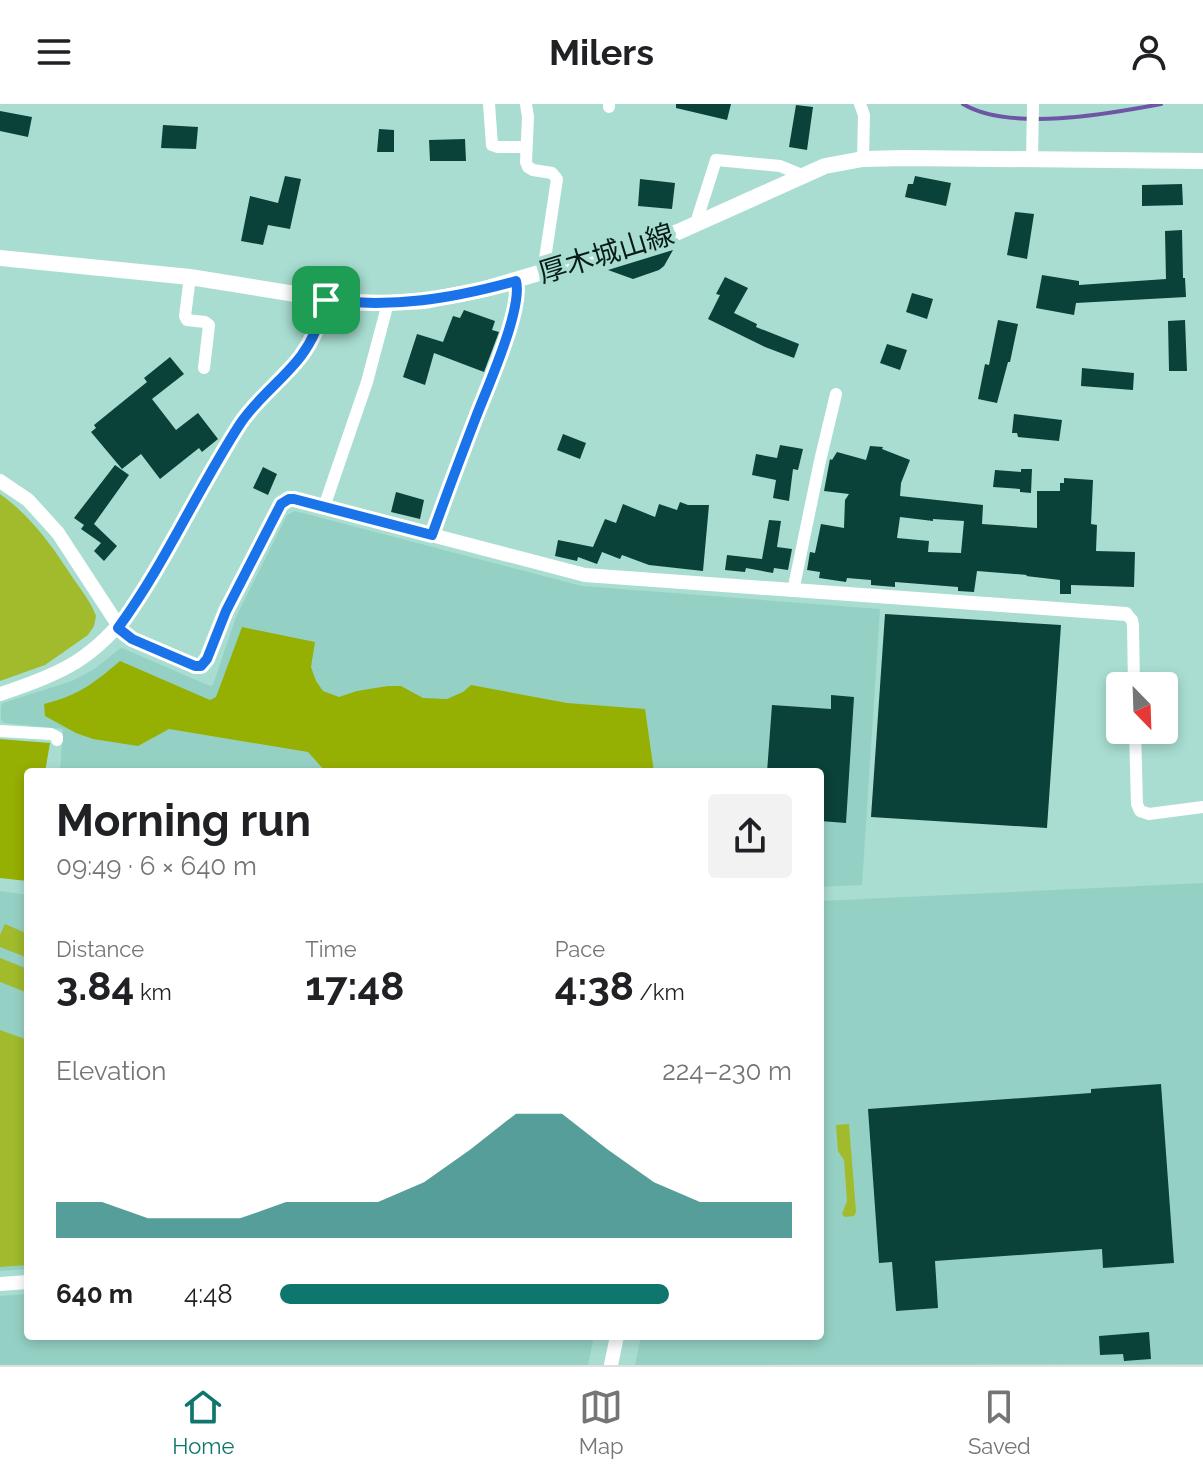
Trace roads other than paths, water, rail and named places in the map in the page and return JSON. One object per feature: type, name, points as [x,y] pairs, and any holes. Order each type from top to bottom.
[{"type":"main road","name":"厚木城山線","points":[[0,258],[190,277],[326,300],[388,303],[447,298],[661,238],[695,226],[830,164],[906,158],[1203,161]]},
{"type":"street","points":[[489,104],[492,145],[526,147]]},
{"type":"street","points":[[526,104],[528,167],[552,173],[557,179],[543,272]]},
{"type":"street","points":[[860,104],[864,115],[863,159]]},
{"type":"street","points":[[1032,160],[1033,104]]},
{"type":"street","points":[[695,226],[716,160],[780,166],[802,175]]},
{"type":"street","points":[[190,277],[185,316],[187,320],[209,325],[204,368]]},
{"type":"street","points":[[432,535],[505,342],[517,299],[516,281]]},
{"type":"street","points":[[0,694],[45,679],[78,662],[118,628],[142,594],[241,423],[301,356],[326,300]]},
{"type":"street","points":[[324,507],[367,382],[388,303]]},
{"type":"street","points":[[793,591],[836,394]]},
{"type":"street","points":[[0,481],[28,500],[58,533],[118,628],[132,639],[195,666],[201,666],[207,659],[226,611],[281,504],[294,499],[585,575],[1126,614],[1133,625],[1134,672]]},
{"type":"street","points":[[0,731],[51,734],[57,740]]},
{"type":"street","points":[[1135,744],[1137,804],[1140,811],[1149,814],[1203,807]]},
{"type":"street","points":[[0,1284],[24,1282]]},
{"type":"street","points":[[611,1365],[616,1340]]},
{"type":"waterway","points":[[963,104],[983,112],[1032,119],[1087,116],[1161,104]]}]
